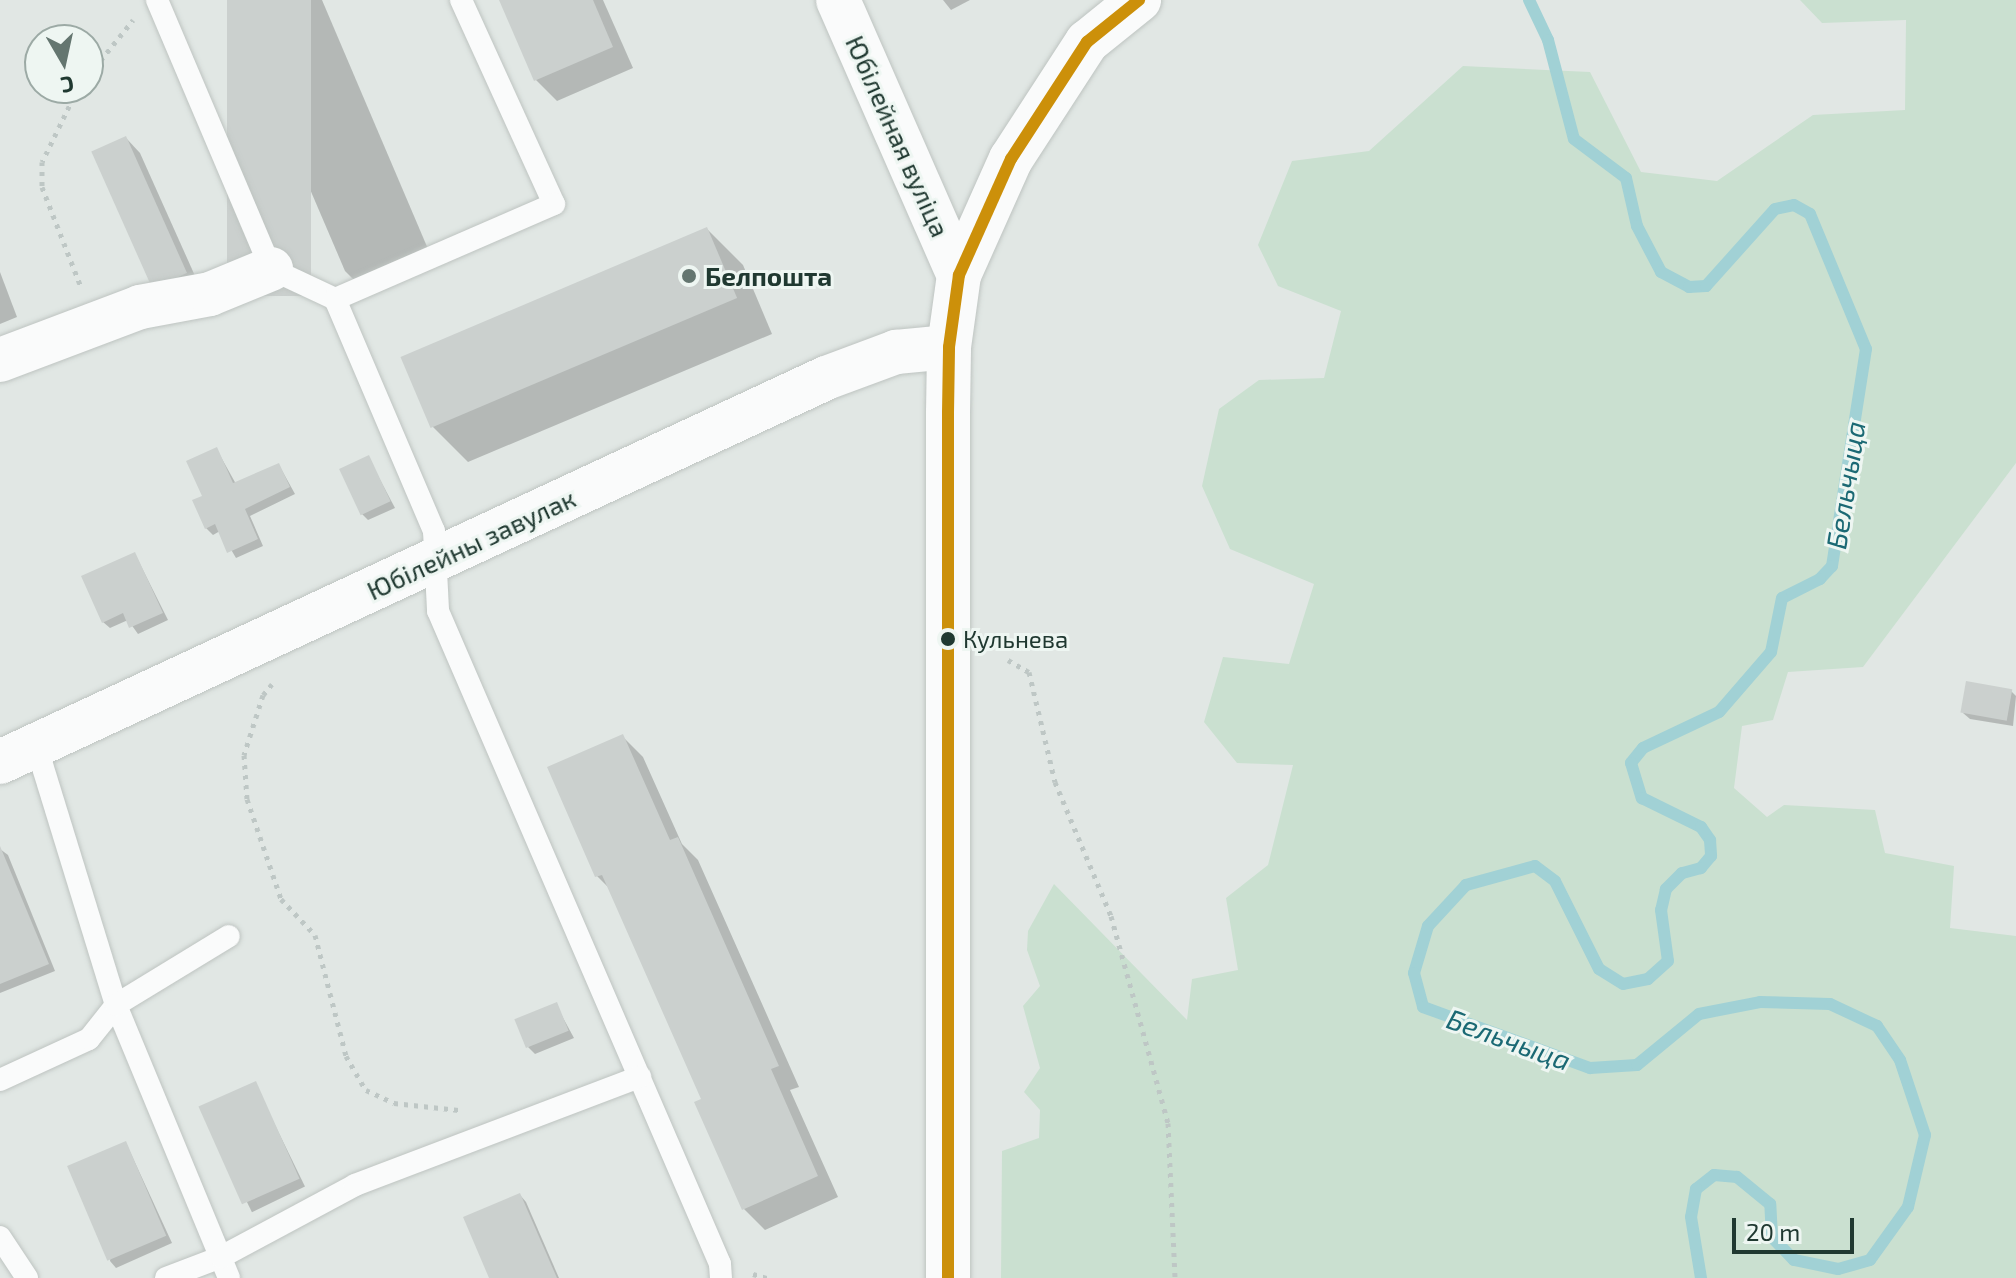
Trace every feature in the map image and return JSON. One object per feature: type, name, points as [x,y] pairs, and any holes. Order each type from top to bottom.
[{"type":"street","name":"Юбілейная вуліца","points":[[838,0],[959,275]]},
{"type":"street","points":[[948,1278],[949,347],[959,275],[1011,159],[1087,42],[1139,0]]},
{"type":"street","points":[[0,360],[140,307],[210,294],[271,269]]},
{"type":"street","name":"Юбілейны завулак","points":[[18,754],[826,378],[896,352],[949,347]]},
{"type":"lane","points":[[335,299],[554,204],[461,0]]},
{"type":"lane","points":[[148,5],[271,269],[335,299],[434,531],[438,611],[720,1264],[721,1278]]},
{"type":"lane","points":[[18,754],[116,1005],[229,1278]]},
{"type":"lane","points":[[0,1080],[89,1039],[116,1005],[229,936]]},
{"type":"lane","points":[[166,1278],[221,1257],[355,1185],[640,1077]]},
{"type":"lane","points":[[0,1237],[27,1278]]},
{"type":"path","points":[[104,57],[148,5]]},
{"type":"path","points":[[70,104],[42,162],[42,187],[96,323]]},
{"type":"path","points":[[1008,660],[1029,672],[1055,782],[1111,916],[1164,1108],[1176,1233],[1175,1278]]},
{"type":"path","points":[[279,675],[263,695],[244,755],[247,799],[281,899],[315,935],[346,1056],[366,1090],[394,1103],[447,1106],[506,1128]]},
{"type":"green space","points":[[1800,0],[2016,0],[2016,463],[1863,667],[1788,672],[1773,720],[1742,726],[1734,788],[1767,817],[1784,805],[1875,810],[1885,853],[1954,866],[1950,928],[2016,936],[2016,1278],[1001,1278],[1002,1151],[1039,1138],[1040,1110],[1024,1092],[1040,1068],[1023,1006],[1040,986],[1027,950],[1028,931],[1054,884],[1187,1020],[1192,979],[1238,970],[1226,898],[1268,865],[1293,765],[1237,763],[1204,722],[1223,657],[1289,664],[1314,584],[1230,549],[1202,486],[1219,409],[1259,380],[1324,378],[1341,311],[1278,286],[1258,245],[1292,161],[1369,151],[1463,66],[1590,72],[1641,172],[1717,181],[1813,115],[1905,110],[1906,20],[1822,23]]},
{"type":"building","points":[[227,0],[311,0],[311,296],[227,296]]},
{"type":"building","points":[[499,0],[593,0],[613,47],[534,81]]},
{"type":"building","points":[[126,136],[187,273],[152,288],[91,151]]},
{"type":"building","points":[[707,227],[737,298],[431,428],[400,357]]},
{"type":"building","points":[[217,447],[233,483],[279,463],[290,487],[245,509],[258,539],[227,553],[215,524],[205,529],[192,500],[202,496],[186,461]]},
{"type":"building","points":[[369,455],[391,501],[361,515],[339,469]]},
{"type":"building","points":[[135,552],[163,613],[129,628],[123,613],[102,623],[81,576]]},
{"type":"building","points":[[1966,681],[2012,689],[2007,721],[1960,713]]},
{"type":"building","points":[[623,734],[670,840],[678,837],[779,1066],[771,1069],[818,1176],[742,1210],[694,1102],[701,1099],[602,875],[595,877],[547,767]]},
{"type":"building","points":[[0,846],[49,964],[0,984]]},
{"type":"building","points":[[557,1002],[569,1031],[526,1048],[514,1019]]},
{"type":"building","points":[[256,1081],[300,1179],[242,1204],[198,1107]]},
{"type":"building","points":[[126,1141],[166,1236],[107,1261],[67,1166]]},
{"type":"building","points":[[520,1193],[557,1278],[489,1278],[463,1217]]},
{"type":"waterway","name":"Бельчыца","points":[[1529,0],[1548,40],[1574,139],[1626,178],[1637,226],[1661,272],[1689,287],[1706,286],[1775,209],[1794,205],[1810,214],[1866,349],[1832,566],[1820,579],[1782,598],[1771,652],[1719,712],[1643,748],[1631,763],[1642,798],[1701,827],[1710,840],[1711,856],[1701,868],[1682,873],[1666,889],[1661,910],[1668,961],[1648,979],[1623,984],[1599,969],[1555,881],[1535,866],[1466,885],[1428,926],[1414,973],[1423,1007],[1590,1068],[1637,1065],[1699,1014],[1760,1002],[1830,1004],[1877,1026],[1900,1060],[1925,1135],[1908,1207],[1870,1260],[1838,1269],[1794,1260],[1772,1237],[1770,1204],[1737,1177],[1714,1175],[1696,1189],[1691,1217],[1701,1278]]},
{"type":"transit line","points":[[948,1278],[948,413],[949,347],[959,275],[1011,159],[1087,42],[1139,0]]},
{"type":"place","name":"Белпошта","points":[[689,276]]},
{"type":"place","name":"Кульнева","points":[[948,639]]}]
